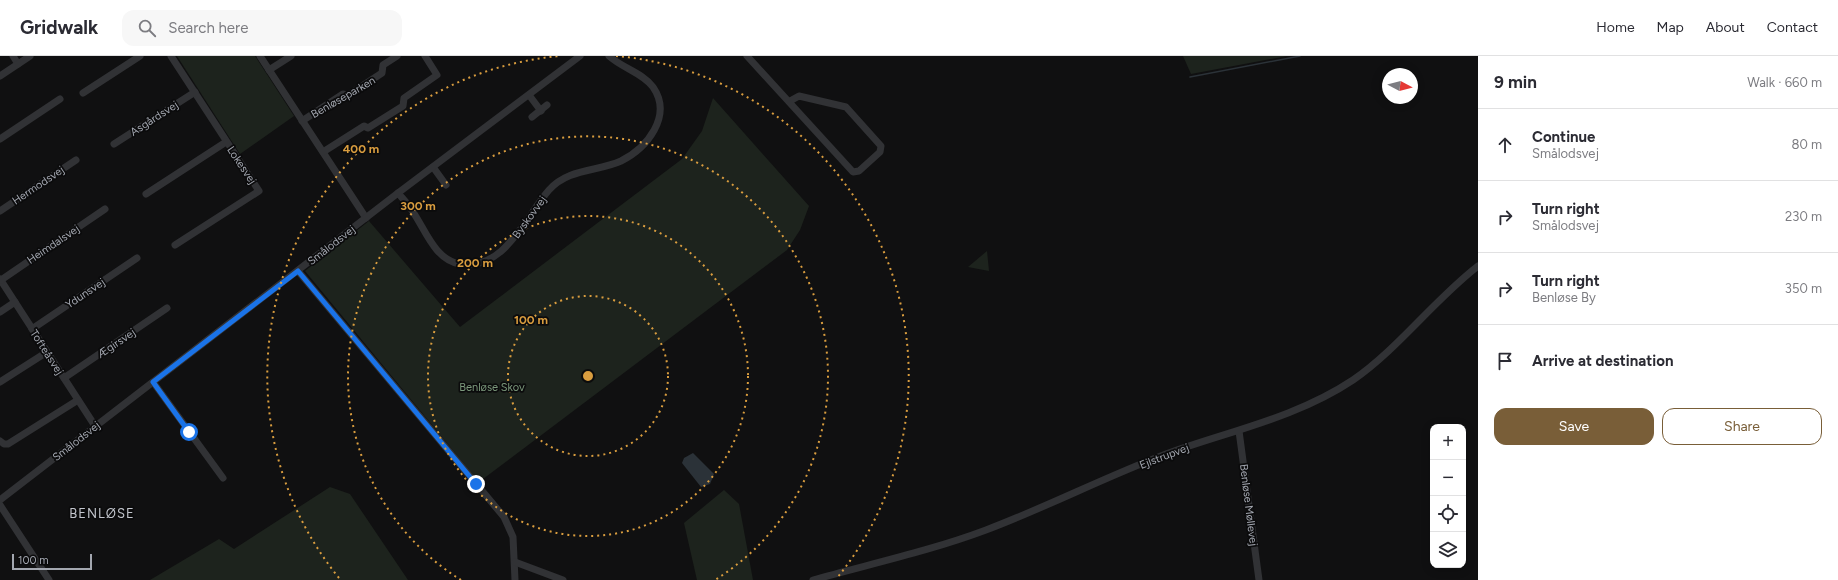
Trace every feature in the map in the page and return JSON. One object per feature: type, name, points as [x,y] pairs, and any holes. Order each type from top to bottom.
[{"type":"street","points":[[13,56],[18,64]]},
{"type":"street","points":[[0,76],[30,56]]},
{"type":"street","points":[[83,93],[140,56]]},
{"type":"street","name":"Lokesvej","points":[[171,56],[226,142],[259,190],[175,245]]},
{"type":"street","name":"Benløseparken","points":[[260,56],[366,218]]},
{"type":"street","points":[[269,70],[291,56]]},
{"type":"street","name":"Benløseparken","points":[[302,121],[343,94],[347,96],[382,73],[383,65],[397,56]]},
{"type":"street","points":[[323,152],[364,126],[368,128],[403,106],[404,98],[437,75],[425,56]]},
{"type":"street","name":"Smålodsvej","points":[[0,500],[398,193],[580,56]]},
{"type":"street","name":"Byskovvej","points":[[398,193],[413,212],[428,239],[443,256],[452,262],[472,265],[495,255],[517,235],[539,202],[551,188],[566,178],[583,170],[620,161],[633,154],[653,132],[660,114],[660,103],[652,86],[645,79],[618,64],[609,56]]},
{"type":"street","points":[[747,56],[790,101],[853,172],[859,171],[880,152],[881,146],[846,107],[799,96],[790,101]]},
{"type":"street","name":"Asgårdsvej","points":[[114,144],[195,92]]},
{"type":"street","points":[[529,95],[541,111]]},
{"type":"street","points":[[0,139],[60,99]]},
{"type":"street","points":[[532,117],[547,105]]},
{"type":"street","points":[[146,194],[226,142]]},
{"type":"street","name":"Hermodsvej","points":[[0,211],[76,160]]},
{"type":"street","points":[[433,167],[446,186]]},
{"type":"street","name":"Heimdalsvej","points":[[0,279],[105,209]]},
{"type":"street","name":"Ydunsvej","points":[[32,329],[137,258]]},
{"type":"street","name":"Ejlstrupvej","points":[[813,580],[984,530],[1062,500],[1153,459],[1187,446],[1239,431],[1305,407],[1354,379],[1377,360],[1478,266]]},
{"type":"street","points":[[298,271],[504,518],[513,537],[516,580]]},
{"type":"street","name":"Tofteåsvej","points":[[0,279],[95,426]]},
{"type":"street","points":[[0,312],[15,302]]},
{"type":"street","name":"Ægirsvej","points":[[64,378],[167,308]]},
{"type":"street","points":[[0,382],[47,352]]},
{"type":"street","points":[[153,382],[223,478]]},
{"type":"street","points":[[0,442],[8,444],[78,400]]},
{"type":"street","name":"Benløse Møllevej","points":[[1239,431],[1259,580]]},
{"type":"street","points":[[0,505],[49,580]]},
{"type":"street","points":[[515,562],[563,580]]},
{"type":"green space","points":[[177,56],[255,56],[294,116],[240,154]]},
{"type":"green space","points":[[1183,56],[1287,56],[1191,74]]},
{"type":"green space","name":"Benløse Skov","points":[[713,98],[809,206],[800,230],[787,250],[479,482],[305,271],[369,221],[460,327],[682,159],[702,131]]},
{"type":"green space","points":[[987,251],[989,271],[968,267]]},
{"type":"green space","points":[[330,487],[350,494],[408,580],[150,580],[219,539],[234,549]]},
{"type":"green space","points":[[724,490],[739,504],[753,580],[697,580],[684,523]]},
{"type":"shaded area","points":[[693,453],[714,474],[710,484],[701,487],[682,463],[684,458]]},
{"type":"waterway","points":[[1190,77],[1300,56]]},
{"type":"district","name":"BENLØSE","points":[[102,513]]},
{"type":"route","points":[[189,432],[153,382],[298,271],[476,484]]}]
